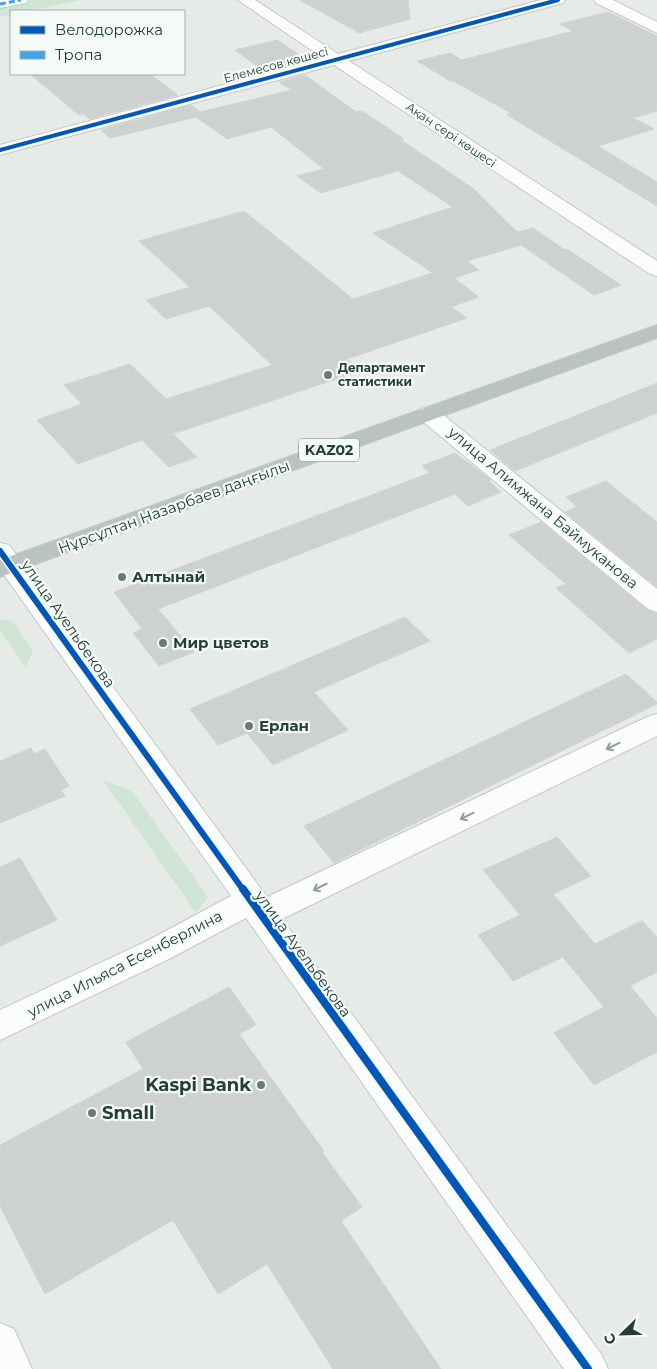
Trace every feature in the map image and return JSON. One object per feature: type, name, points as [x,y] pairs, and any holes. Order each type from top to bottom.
[{"type":"highway","name":"Нұрсұлтан Назарбаев даңғылы","points":[[3,562],[428,414],[657,331]]},
{"type":"street","points":[[0,4],[21,0]]},
{"type":"street","name":"Ақан сері көшесі","points":[[245,0],[657,270]]},
{"type":"street","name":"Елемесов көшесі","points":[[0,150],[558,0]]},
{"type":"street","points":[[601,0],[657,28]]},
{"type":"street","name":"улица Алимжана Баймуканова","points":[[428,414],[657,603]]},
{"type":"street","name":"улица Ауельбекова","points":[[3,562],[588,1369]]},
{"type":"street","name":"улица Ильяса Есенберлина","points":[[0,1026],[158,950],[202,924],[255,908],[657,724]]},
{"type":"street","points":[[0,1343],[12,1369]]},
{"type":"green space","points":[[0,0],[81,0],[34,10],[10,10],[10,15],[0,17]]},
{"type":"green space","points":[[0,619],[12,621],[33,650],[26,668],[0,631]]},
{"type":"green space","points":[[103,780],[132,791],[208,897],[196,913]]},
{"type":"building","points":[[300,0],[408,0],[410,19],[359,33]]},
{"type":"building","points":[[608,12],[657,36],[657,111],[633,118],[654,129],[598,146],[657,182],[657,206],[507,115],[511,113],[450,81],[417,61],[450,53],[462,60],[573,31],[560,24]]},
{"type":"building","points":[[277,40],[304,58],[288,62],[291,65],[265,72],[235,50]]},
{"type":"building","points":[[31,75],[151,75],[178,95],[89,119],[84,114],[79,115]]},
{"type":"building","points":[[305,75],[356,112],[362,111],[404,139],[401,140],[474,189],[517,232],[533,228],[621,285],[594,295],[521,245],[467,261],[479,270],[454,278],[479,297],[451,307],[467,318],[347,359],[360,371],[173,434],[197,457],[169,467],[142,440],[78,464],[37,420],[82,404],[64,385],[130,364],[166,399],[272,365],[209,306],[166,319],[146,300],[190,287],[139,241],[244,211],[353,299],[433,273],[373,233],[453,207],[398,171],[321,193],[297,176],[324,169],[271,127],[227,139],[196,117],[110,138],[101,130],[191,105],[200,112],[292,90],[279,82]]},
{"type":"building","points":[[657,383],[657,413],[515,471],[490,450]]},
{"type":"building","points":[[455,453],[491,480],[489,481],[501,492],[468,506],[455,494],[158,609],[194,652],[159,666],[133,633],[142,629],[114,592],[430,473],[422,466]]},
{"type":"building","points":[[606,481],[657,522],[657,587],[565,512],[577,507],[566,497]]},
{"type":"building","points":[[541,522],[647,610],[657,614],[657,639],[629,653],[556,588],[566,584],[509,535]]},
{"type":"building","points":[[405,617],[430,641],[314,692],[348,730],[273,765],[247,733],[218,745],[190,709]]},
{"type":"building","points":[[626,674],[657,704],[334,863],[304,826]]},
{"type":"building","points":[[31,748],[34,754],[45,749],[69,786],[61,790],[65,796],[0,823],[0,761]]},
{"type":"building","points":[[557,837],[591,876],[553,894],[595,944],[642,921],[657,937],[657,972],[630,986],[657,1018],[657,1052],[594,1085],[554,1033],[604,1007],[563,957],[513,981],[478,935],[520,915],[483,870]]},
{"type":"building","points":[[20,858],[57,920],[0,946],[0,867]]},
{"type":"building","points":[[229,987],[256,1025],[239,1034],[362,1207],[341,1221],[441,1369],[333,1369],[267,1264],[218,1294],[173,1220],[45,1294],[0,1206],[0,1145],[143,1069],[126,1042]]},
{"type":"marked path","points":[[0,4],[21,0]]},
{"type":"cycle path","points":[[0,150],[558,0]]},
{"type":"cycle path","points":[[0,551],[588,1369]]},
{"type":"place","name":"Департамент статистики","points":[[328,375]]},
{"type":"place","name":"Алтынай","points":[[122,577]]},
{"type":"place","name":"Мир цветов","points":[[163,643]]},
{"type":"place","name":"Ерлан","points":[[249,726]]},
{"type":"place","name":"Kaspi Bank","points":[[261,1085]]},
{"type":"place","name":"Small","points":[[92,1113]]}]
